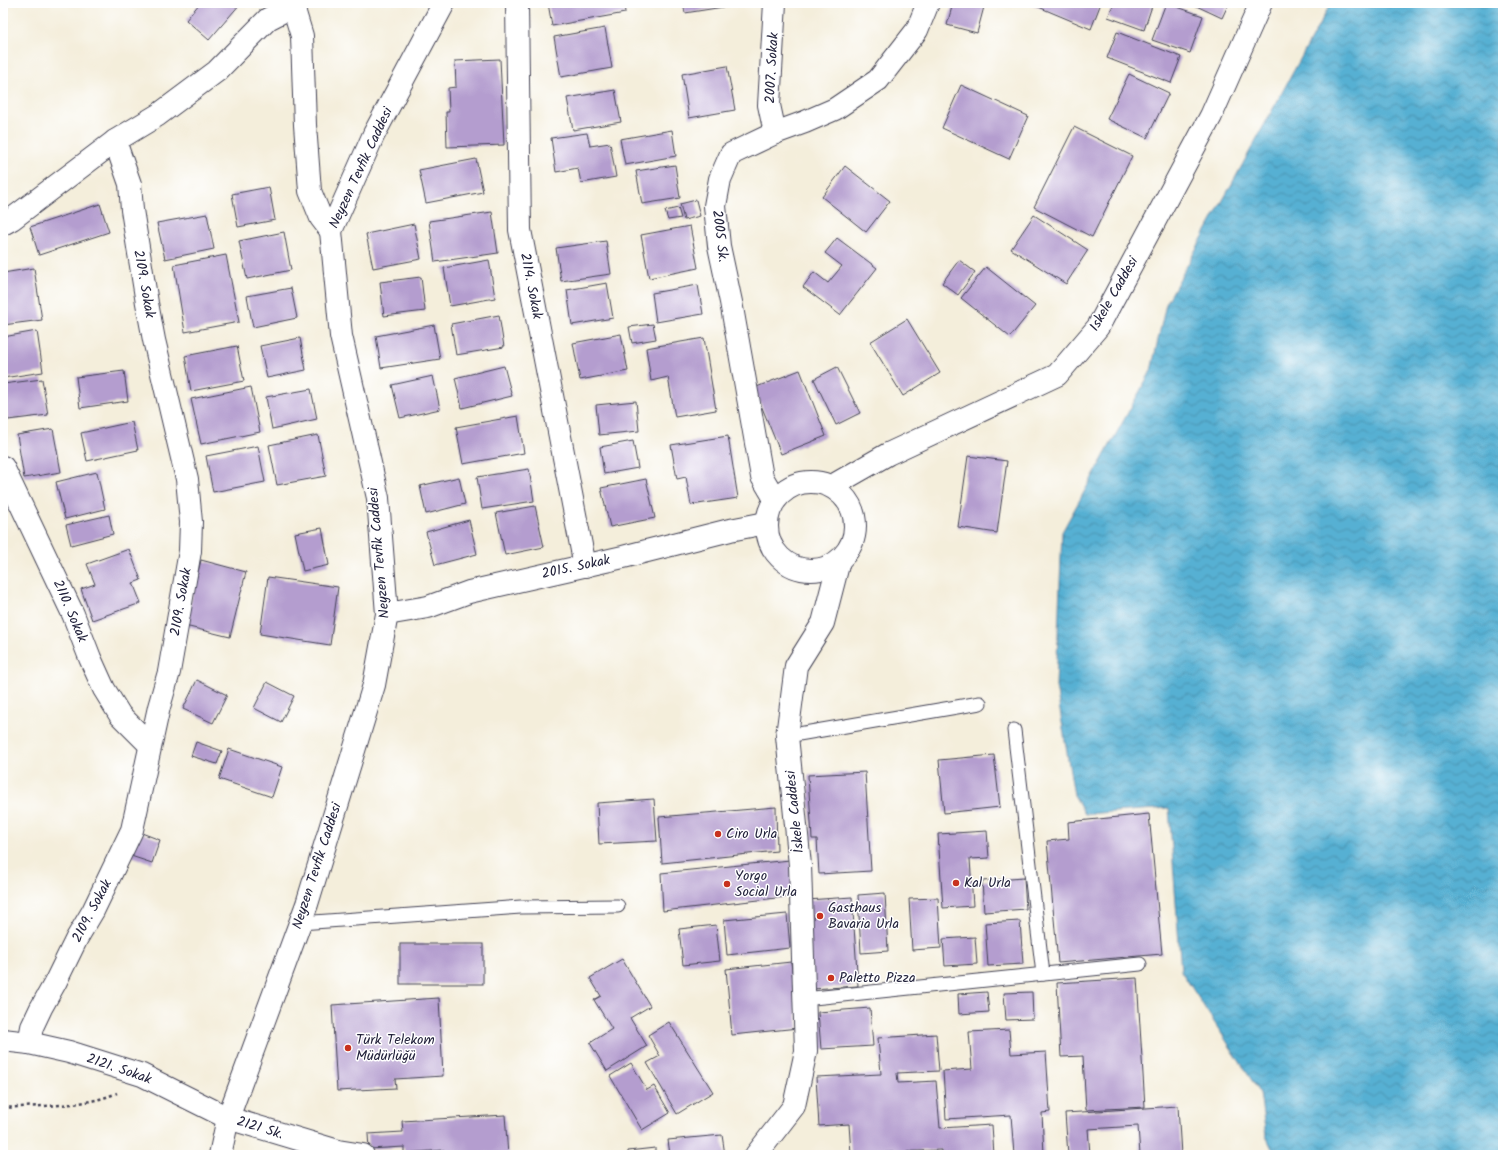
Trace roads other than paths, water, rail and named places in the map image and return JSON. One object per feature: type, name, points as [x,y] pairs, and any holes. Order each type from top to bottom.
[{"type":"street","name":"Neyzen Tevfik Caddesi","points":[[220,1155],[228,1118],[307,904],[374,684],[387,614],[378,498],[341,336],[331,231],[374,134],[444,3]]},
{"type":"street","name":"2114. Sokak","points":[[517,3],[520,230],[585,566]]},
{"type":"street","name":"2007. Sokak","points":[[775,3],[769,105],[775,133]]},
{"type":"street","name":"2005 Sk.","points":[[775,499],[762,477],[731,302],[719,246],[715,206],[720,179],[732,154],[775,133],[835,109],[878,80],[917,30],[928,3]]},
{"type":"street","name":"Iskele Caddesi","points":[[832,486],[888,454],[1058,375],[1098,327],[1211,116],[1261,3]]},
{"type":"street","points":[[3,224],[12,219],[115,141],[158,116],[217,70],[268,19],[293,4],[302,36],[305,125],[310,191],[321,218],[331,231]]},
{"type":"street","name":"2109. Sokak","points":[[29,1043],[32,1027],[41,1008],[77,938],[93,912],[132,830],[150,745],[169,672],[190,551],[191,522],[184,465],[154,340],[132,210],[130,184],[115,141]]},
{"type":"street","name":"2110. Sokak","points":[[3,467],[73,614],[104,690],[120,715],[150,745]]},
{"type":"street","points":[[807,481],[819,482],[832,486],[842,493],[850,504],[854,516],[855,528],[853,541],[847,552],[839,561],[827,567],[815,570],[802,569],[790,565],[780,558],[772,548],[768,536],[766,523],[769,511],[775,499],[784,490],[795,484],[807,481]]},
{"type":"street","name":"2015. Sokak","points":[[387,614],[428,607],[469,592],[766,523]]},
{"type":"street","name":"İskele Caddesi","points":[[756,1155],[794,1106],[806,1051],[800,865],[787,736],[796,666],[823,623],[839,561]]},
{"type":"street","name":"2121. Sokak","points":[[3,1040],[29,1043],[69,1052],[142,1075],[228,1118]]},
{"type":"street","name":"2121 Sk.","points":[[228,1118],[338,1151],[363,1155]]},
{"type":"lane","points":[[787,736],[980,703]]},
{"type":"lane","points":[[1014,730],[1043,974]]},
{"type":"lane","points":[[300,923],[521,907],[618,906]]},
{"type":"lane","points":[[804,999],[1140,964]]},
{"type":"water","points":[[1331,3],[1503,3],[1503,1155],[1275,1155],[1266,1136],[1260,1093],[1181,971],[1169,808],[1085,814],[1074,795],[1056,686],[1062,532],[1151,371],[1166,304]]},
{"type":"place","name":"Ciro Urla","points":[[718,834]]},
{"type":"place","name":"Kal Urla","points":[[956,883]]},
{"type":"place","name":"Yorgo Social Urla","points":[[727,884]]},
{"type":"place","name":"Gasthaus Bavaria Urla","points":[[820,916]]},
{"type":"place","name":"Paletto Pizza","points":[[831,978]]},
{"type":"place","name":"Türk Telekom Müdürlüğü","points":[[348,1048]]}]
